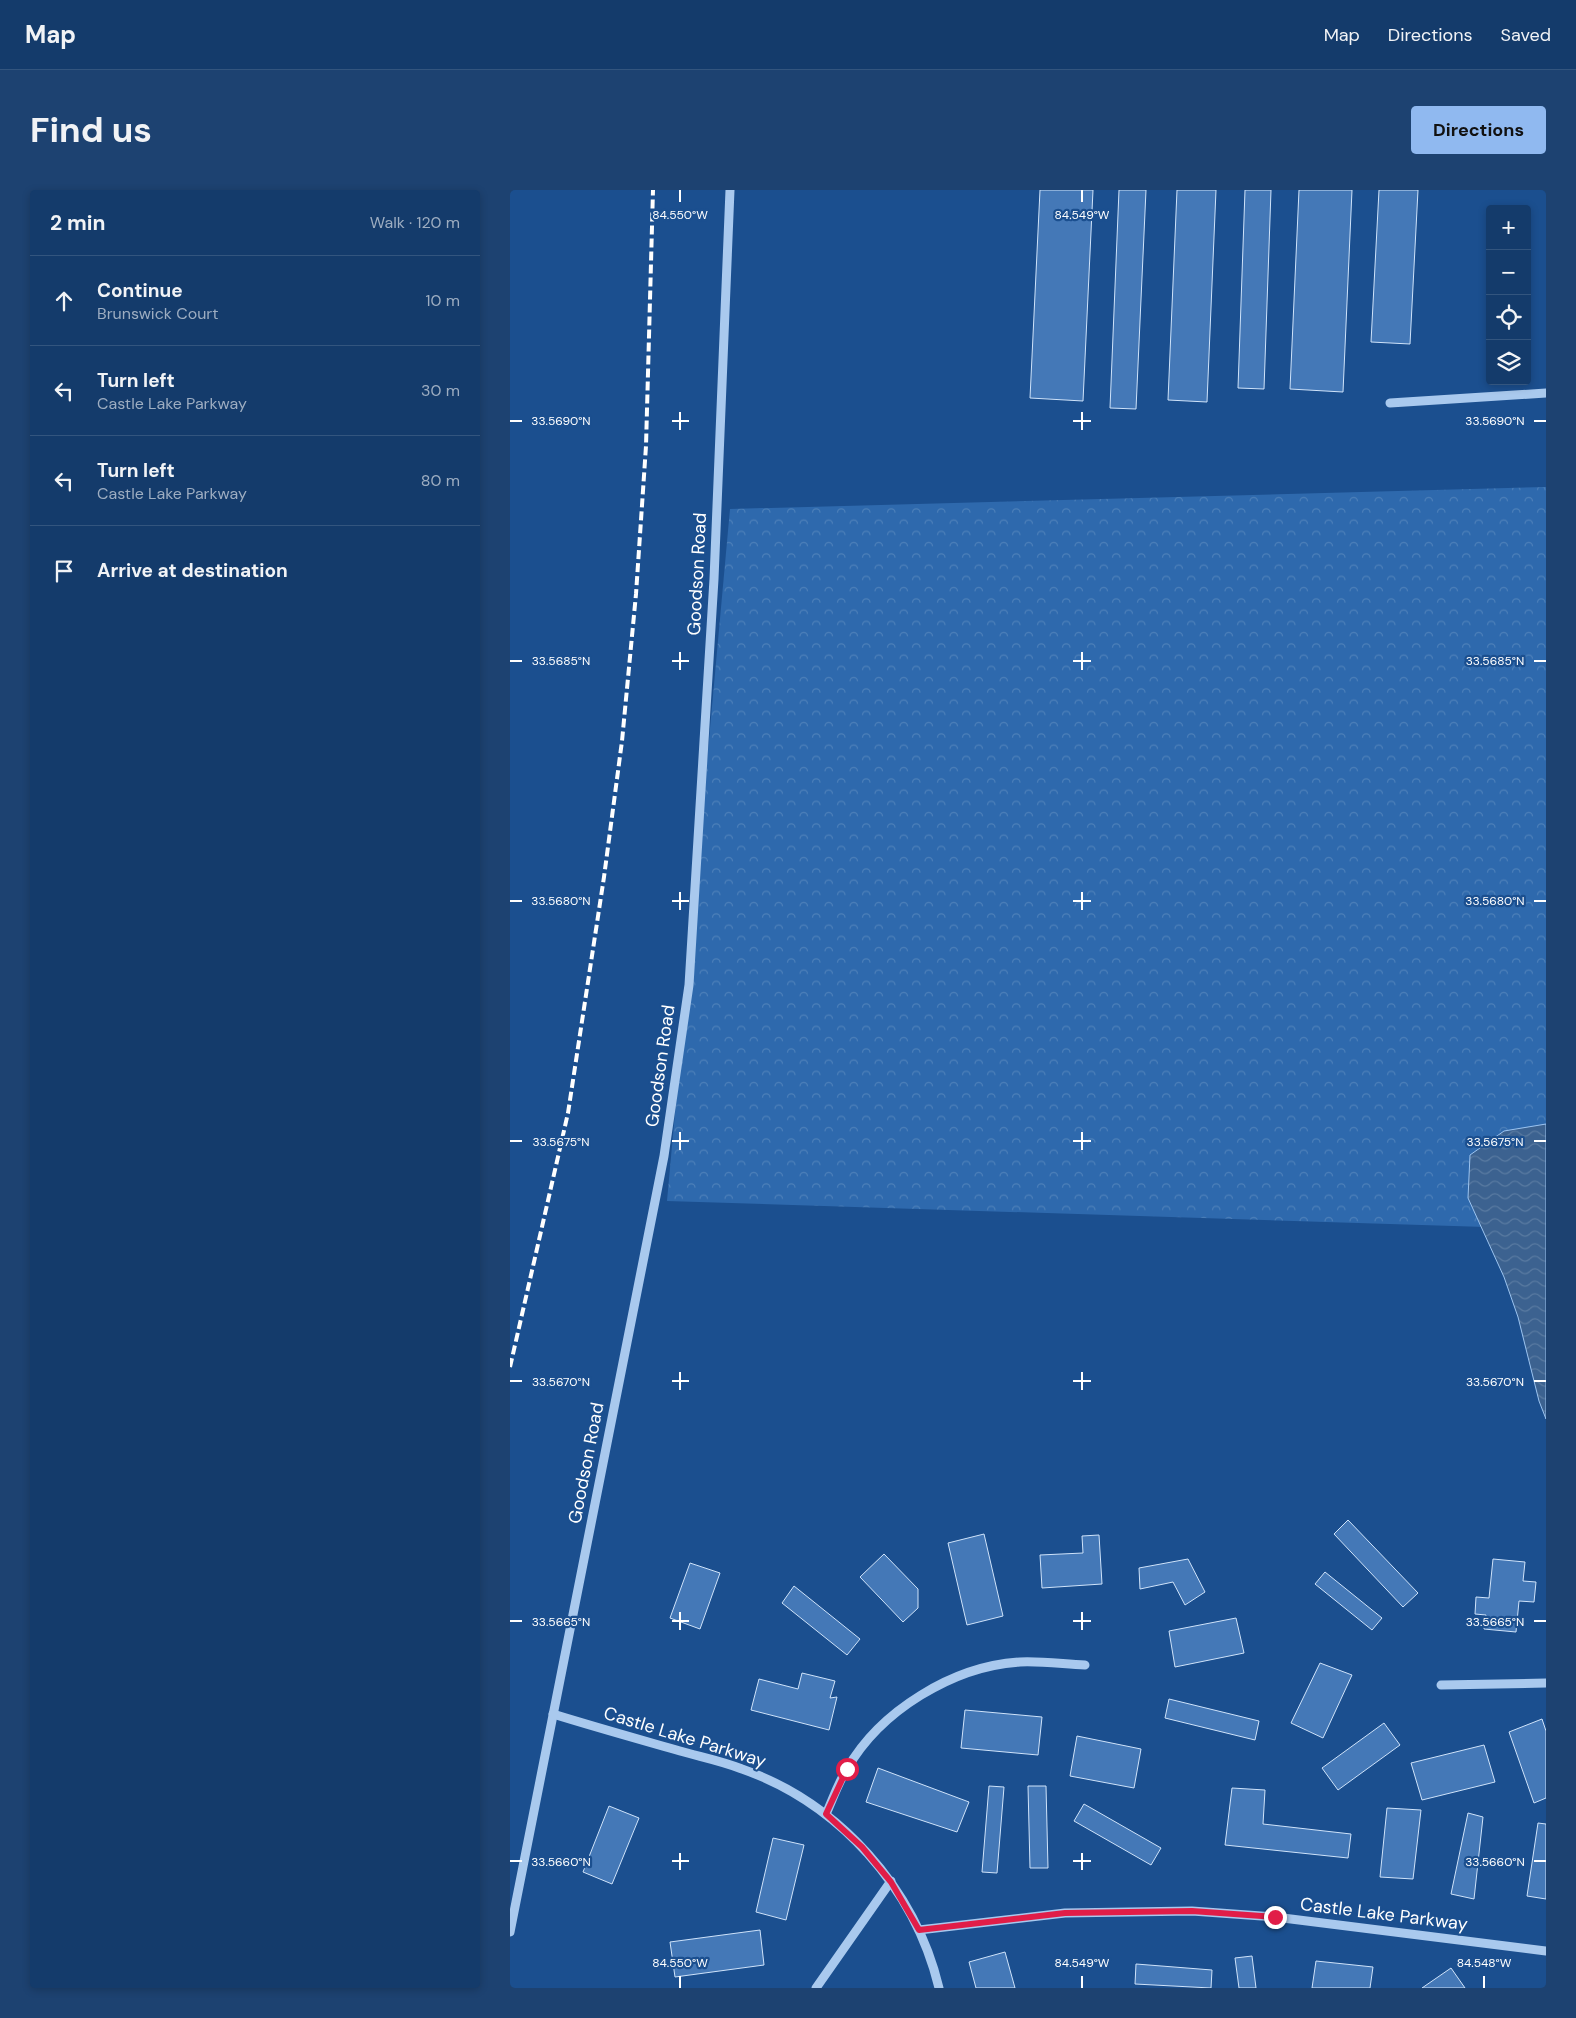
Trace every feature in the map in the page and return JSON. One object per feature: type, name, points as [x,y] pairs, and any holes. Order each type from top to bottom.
[{"type":"street","name":"Goodson Road","points":[[510,1932],[664,1156],[689,985],[714,578],[730,190]]},
{"type":"street","points":[[1390,403],[1546,393]]},
{"type":"street","points":[[826,1814],[847,1769],[869,1738],[902,1707],[938,1685],[981,1669],[1019,1662],[1084,1665]]},
{"type":"street","points":[[1441,1685],[1546,1683]]},
{"type":"street","name":"Castle Lake Parkway","points":[[553,1714],[742,1769],[786,1788],[826,1814],[862,1847],[891,1882],[919,1930],[939,1988]]},
{"type":"street","points":[[816,1988],[891,1882]]},
{"type":"street","name":"Castle Lake Parkway","points":[[919,1930],[1065,1913],[1192,1911],[1275,1917],[1546,1951]]},
{"type":"green space","points":[[1546,487],[1546,1229],[667,1201],[730,509]]},
{"type":"water","points":[[1546,1124],[1546,1419],[1539,1401],[1518,1317],[1504,1277],[1468,1198],[1470,1155],[1504,1131]]},
{"type":"building","points":[[1040,190],[1093,190],[1083,401],[1030,398]]},
{"type":"building","points":[[1119,190],[1146,190],[1136,409],[1110,408]]},
{"type":"building","points":[[1177,190],[1216,190],[1207,402],[1168,400]]},
{"type":"building","points":[[1245,190],[1271,190],[1264,389],[1238,388]]},
{"type":"building","points":[[1299,190],[1352,190],[1343,392],[1290,389]]},
{"type":"building","points":[[1379,190],[1418,190],[1410,344],[1371,342]]},
{"type":"building","points":[[1348,1520],[1418,1593],[1403,1607],[1334,1534]]},
{"type":"building","points":[[984,1534],[1003,1616],[967,1625],[948,1543]]},
{"type":"building","points":[[1099,1535],[1102,1584],[1042,1588],[1040,1555],[1083,1553],[1082,1536]]},
{"type":"building","points":[[884,1554],[918,1589],[918,1608],[903,1622],[860,1577]]},
{"type":"building","points":[[1188,1559],[1205,1592],[1185,1605],[1173,1582],[1140,1589],[1139,1568]]},
{"type":"building","points":[[1493,1559],[1525,1562],[1523,1581],[1536,1582],[1534,1602],[1519,1601],[1516,1632],[1484,1629],[1486,1615],[1475,1614],[1476,1597],[1489,1598]]},
{"type":"building","points":[[690,1563],[720,1573],[700,1629],[670,1618]]},
{"type":"building","points":[[1325,1572],[1382,1618],[1372,1630],[1315,1584]]},
{"type":"building","points":[[794,1586],[860,1639],[847,1655],[782,1603]]},
{"type":"building","points":[[1236,1618],[1244,1653],[1175,1667],[1169,1631]]},
{"type":"building","points":[[1320,1663],[1352,1675],[1323,1738],[1291,1723]]},
{"type":"building","points":[[802,1673],[835,1681],[830,1698],[837,1697],[829,1730],[751,1710],[759,1679],[798,1689]]},
{"type":"building","points":[[1169,1699],[1259,1721],[1255,1740],[1165,1718]]},
{"type":"building","points":[[965,1710],[1042,1717],[1038,1755],[961,1748]]},
{"type":"building","points":[[1542,1719],[1546,1731],[1546,1798],[1534,1803],[1509,1732]]},
{"type":"building","points":[[1384,1723],[1400,1745],[1338,1790],[1322,1768]]},
{"type":"building","points":[[1077,1736],[1141,1749],[1134,1788],[1070,1776]]},
{"type":"building","points":[[1484,1745],[1495,1782],[1422,1800],[1411,1763]]},
{"type":"building","points":[[878,1768],[969,1802],[957,1832],[866,1802]]},
{"type":"building","points":[[989,1786],[1004,1787],[997,1873],[982,1872]]},
{"type":"building","points":[[1028,1786],[1046,1786],[1048,1868],[1030,1868]]},
{"type":"building","points":[[1232,1788],[1265,1790],[1263,1824],[1351,1834],[1348,1858],[1225,1845]]},
{"type":"building","points":[[1084,1804],[1161,1848],[1151,1865],[1074,1821]]},
{"type":"building","points":[[609,1806],[639,1818],[612,1884],[583,1872]]},
{"type":"building","points":[[1387,1808],[1421,1810],[1413,1879],[1380,1877]]},
{"type":"building","points":[[1468,1813],[1483,1817],[1474,1899],[1451,1894]]},
{"type":"building","points":[[1538,1823],[1546,1824],[1546,1899],[1527,1896]]},
{"type":"building","points":[[773,1838],[804,1845],[786,1920],[756,1912]]},
{"type":"building","points":[[760,1930],[764,1965],[675,1977],[670,1942]]},
{"type":"building","points":[[1005,1952],[1015,1988],[976,1988],[969,1962]]},
{"type":"building","points":[[1252,1956],[1256,1988],[1239,1988],[1235,1958]]},
{"type":"building","points":[[1316,1961],[1373,1967],[1370,1988],[1312,1988]]},
{"type":"building","points":[[1136,1964],[1212,1970],[1211,1988],[1135,1984]]},
{"type":"building","points":[[1451,1968],[1465,1988],[1422,1988]]},
{"type":"railway","points":[[510,1367],[568,1113],[604,877],[622,741],[636,594],[646,446],[653,190]]},
{"type":"route","points":[[847,1769],[826,1814],[862,1847],[891,1882],[919,1930],[1065,1913],[1192,1911],[1275,1917]]}]
